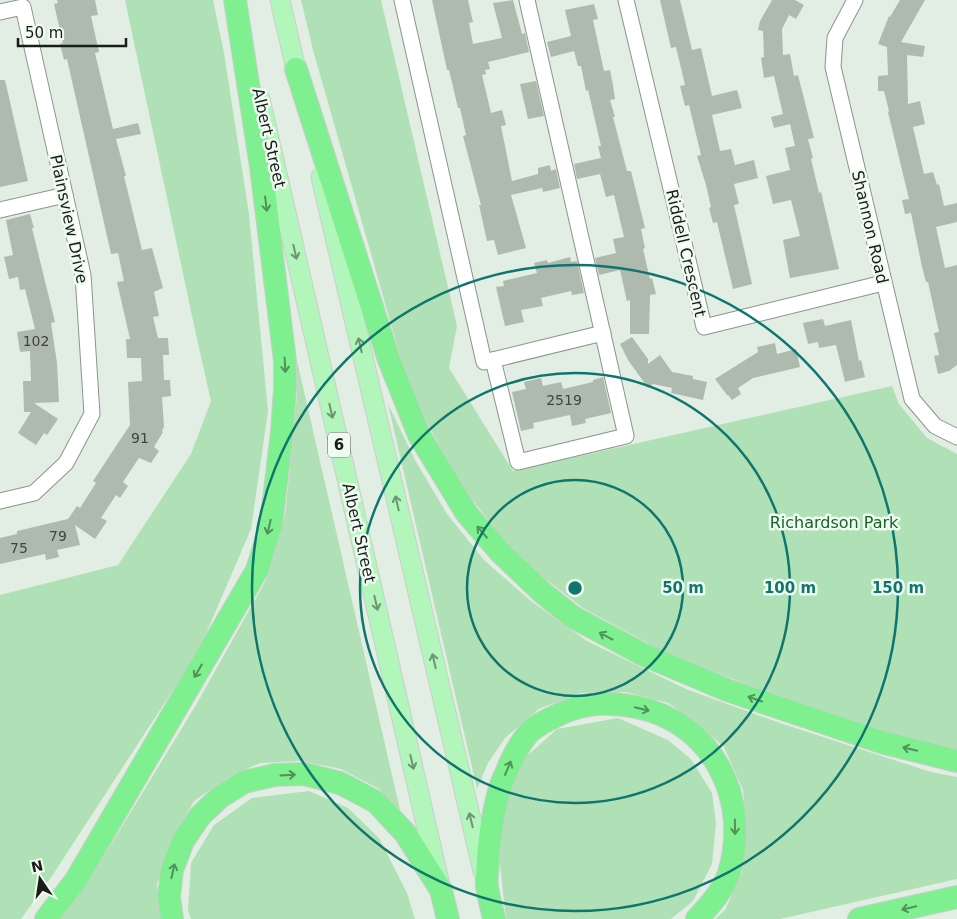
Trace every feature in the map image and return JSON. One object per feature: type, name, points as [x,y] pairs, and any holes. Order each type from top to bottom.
[{"type":"highway","points":[[46,919],[76,880],[256,570],[271,525],[282,431],[285,361],[261,167],[236,0]]},
{"type":"highway","points":[[296,69],[389,360],[419,436],[467,514],[500,552],[544,594],[573,617],[642,654],[736,693],[881,742],[957,761]]},
{"type":"highway","points":[[494,919],[487,884],[491,828],[497,798],[507,769],[518,747],[528,733],[548,720],[573,708],[594,704],[617,704],[646,709],[668,717],[690,732],[712,754],[722,771],[732,798],[736,826],[734,850],[728,874],[713,901],[697,919]]},
{"type":"highway","points":[[172,919],[170,897],[172,870],[183,841],[200,816],[219,798],[244,782],[275,775],[304,774],[340,783],[376,802],[406,833],[441,890]]},
{"type":"highway","name":"6","points":[[441,890],[448,919]]},
{"type":"highway","points":[[859,919],[957,897]]},
{"type":"main road","name":"Albert Street","points":[[236,0],[441,890]]},
{"type":"main road","points":[[280,0],[487,884]]},
{"type":"street","points":[[402,0],[488,361],[518,462],[626,436],[527,0]]},
{"type":"street","name":"Riddell Crescent","points":[[626,0],[704,327],[884,284]]},
{"type":"street","name":"Shannon Road","points":[[855,0],[835,38],[833,67],[912,399],[935,426],[957,437]]},
{"type":"street","name":"Plainsview Drive","points":[[0,12],[23,7],[83,275],[92,414],[66,462],[34,493],[0,501]]},
{"type":"street","points":[[0,210],[65,195]]},
{"type":"street","points":[[488,361],[602,333]]},
{"type":"green space","points":[[125,0],[213,0],[224,53],[249,214],[268,411],[251,529],[199,650],[54,873],[21,919],[0,919],[0,595],[118,565],[191,454],[211,401]]},
{"type":"green space","name":"Richardson Park","points":[[301,0],[381,0],[457,326],[449,368],[513,471],[892,386],[899,404],[927,438],[957,454],[957,751],[922,743],[799,705],[662,651],[583,608],[517,557],[460,484],[410,391],[313,50]]},
{"type":"green space","points":[[292,339],[400,810],[379,789],[341,769],[300,761],[260,763],[231,776],[194,801],[173,839],[157,884],[161,919],[56,919],[88,882],[196,705],[266,580],[285,515],[297,396]]},
{"type":"green space","points":[[388,404],[415,460],[447,514],[484,560],[531,601],[587,641],[686,689],[780,723],[931,772],[957,777],[957,879],[780,919],[715,919],[725,910],[742,873],[747,828],[743,790],[724,747],[693,720],[668,703],[626,692],[580,693],[539,709],[505,738],[488,763],[477,789]]},
{"type":"green space","points":[[618,718],[668,740],[691,759],[712,793],[716,823],[712,864],[693,901],[671,919],[506,919],[499,856],[500,812],[517,765],[557,729]]},
{"type":"green space","points":[[309,791],[348,808],[379,838],[407,893],[415,919],[191,919],[188,911],[191,863],[214,825],[252,798]]},
{"type":"building","points":[[57,0],[95,0],[98,15],[91,16],[99,52],[95,53],[113,129],[138,123],[141,134],[116,139],[142,250],[152,248],[163,288],[154,292],[159,316],[153,317],[158,338],[168,338],[169,355],[163,355],[164,380],[170,380],[171,396],[162,397],[164,427],[154,447],[159,451],[151,463],[139,458],[123,482],[128,486],[120,498],[116,495],[101,518],[107,521],[95,539],[75,525],[80,545],[57,550],[59,557],[46,560],[45,554],[0,564],[0,538],[17,534],[17,531],[68,519],[77,506],[80,508],[96,483],[93,481],[130,425],[128,382],[142,381],[141,358],[127,358],[126,339],[130,339],[117,282],[124,281],[118,253],[111,254],[67,59],[64,60],[60,44],[63,43],[54,4],[58,3]]},
{"type":"building","points":[[432,0],[468,0],[473,22],[469,23],[473,44],[502,38],[493,3],[513,0],[522,34],[525,33],[529,52],[488,62],[490,69],[485,70],[486,74],[482,75],[491,113],[502,110],[506,125],[501,126],[512,181],[538,174],[538,168],[550,165],[551,171],[556,169],[560,188],[543,192],[542,188],[511,195],[526,248],[498,255],[494,240],[487,241],[479,205],[481,205],[463,136],[466,135],[460,108],[458,108],[449,70],[447,70]]},
{"type":"building","points":[[660,0],[680,0],[692,50],[701,48],[712,96],[737,90],[742,108],[712,115],[720,151],[731,149],[735,165],[754,160],[758,178],[734,184],[739,204],[734,205],[752,284],[733,289],[717,222],[713,223],[709,208],[711,207],[706,185],[697,156],[701,155],[689,105],[685,106],[680,86],[685,85],[676,47],[671,48]]},
{"type":"building","points":[[772,0],[795,0],[804,5],[796,19],[789,15],[782,29],[783,55],[790,54],[794,76],[798,75],[814,138],[808,139],[813,158],[811,159],[819,193],[821,192],[839,269],[790,278],[783,240],[800,236],[791,200],[773,204],[766,176],[790,170],[785,148],[795,146],[790,124],[774,128],[771,117],[783,114],[774,76],[764,78],[761,58],[764,57],[763,31],[758,30],[760,21]]},
{"type":"building","points":[[900,0],[925,0],[901,42],[925,46],[923,57],[907,55],[908,104],[920,101],[925,124],[913,127],[924,174],[933,172],[937,185],[939,184],[944,206],[957,203],[957,222],[936,227],[945,268],[957,265],[957,365],[949,371],[938,374],[934,356],[939,355],[934,333],[939,332],[928,282],[926,282],[922,267],[911,213],[905,214],[902,200],[909,199],[884,91],[878,91],[878,76],[888,75],[887,47],[878,44],[889,16]]},
{"type":"building","points":[[594,4],[598,19],[593,20],[604,71],[610,70],[613,85],[615,99],[610,100],[615,117],[613,117],[627,171],[631,171],[645,228],[641,229],[645,248],[643,249],[650,279],[652,278],[656,294],[650,295],[649,334],[630,334],[630,300],[627,301],[620,270],[599,275],[595,258],[616,253],[613,239],[624,237],[614,195],[606,197],[600,174],[577,179],[574,164],[601,158],[598,146],[601,146],[581,66],[578,66],[574,51],[551,57],[547,42],[571,36],[565,10]]},
{"type":"building","points":[[0,80],[5,80],[28,181],[0,187]]},
{"type":"building","points":[[536,81],[544,116],[528,119],[520,84]]},
{"type":"building","points":[[30,214],[55,322],[51,323],[57,363],[59,402],[34,403],[58,419],[47,435],[44,433],[36,445],[18,433],[31,412],[24,412],[23,381],[31,381],[30,351],[20,352],[17,332],[35,329],[25,289],[20,290],[18,277],[9,279],[4,257],[13,255],[6,220]]},
{"type":"building","points":[[570,257],[571,262],[577,261],[584,293],[572,295],[571,291],[541,298],[543,306],[521,310],[524,322],[505,326],[496,287],[504,286],[503,281],[537,273],[534,263],[547,260],[548,263]]},
{"type":"building","points":[[823,319],[825,326],[851,320],[859,361],[861,360],[865,377],[845,382],[836,345],[819,348],[818,342],[808,344],[803,323]]},
{"type":"building","points":[[632,337],[648,359],[648,364],[660,355],[672,372],[693,376],[693,379],[707,382],[703,400],[671,393],[672,388],[653,384],[648,388],[628,360],[620,344]]},
{"type":"building","points":[[775,343],[777,354],[796,349],[800,367],[753,378],[738,388],[741,394],[732,400],[715,379],[758,352],[757,347]]},
{"type":"building","points":[[603,377],[611,413],[585,419],[586,423],[572,426],[570,415],[533,423],[534,428],[521,431],[512,392],[526,389],[524,382],[541,378],[543,386],[561,382],[563,389],[593,382],[593,380]]}]
